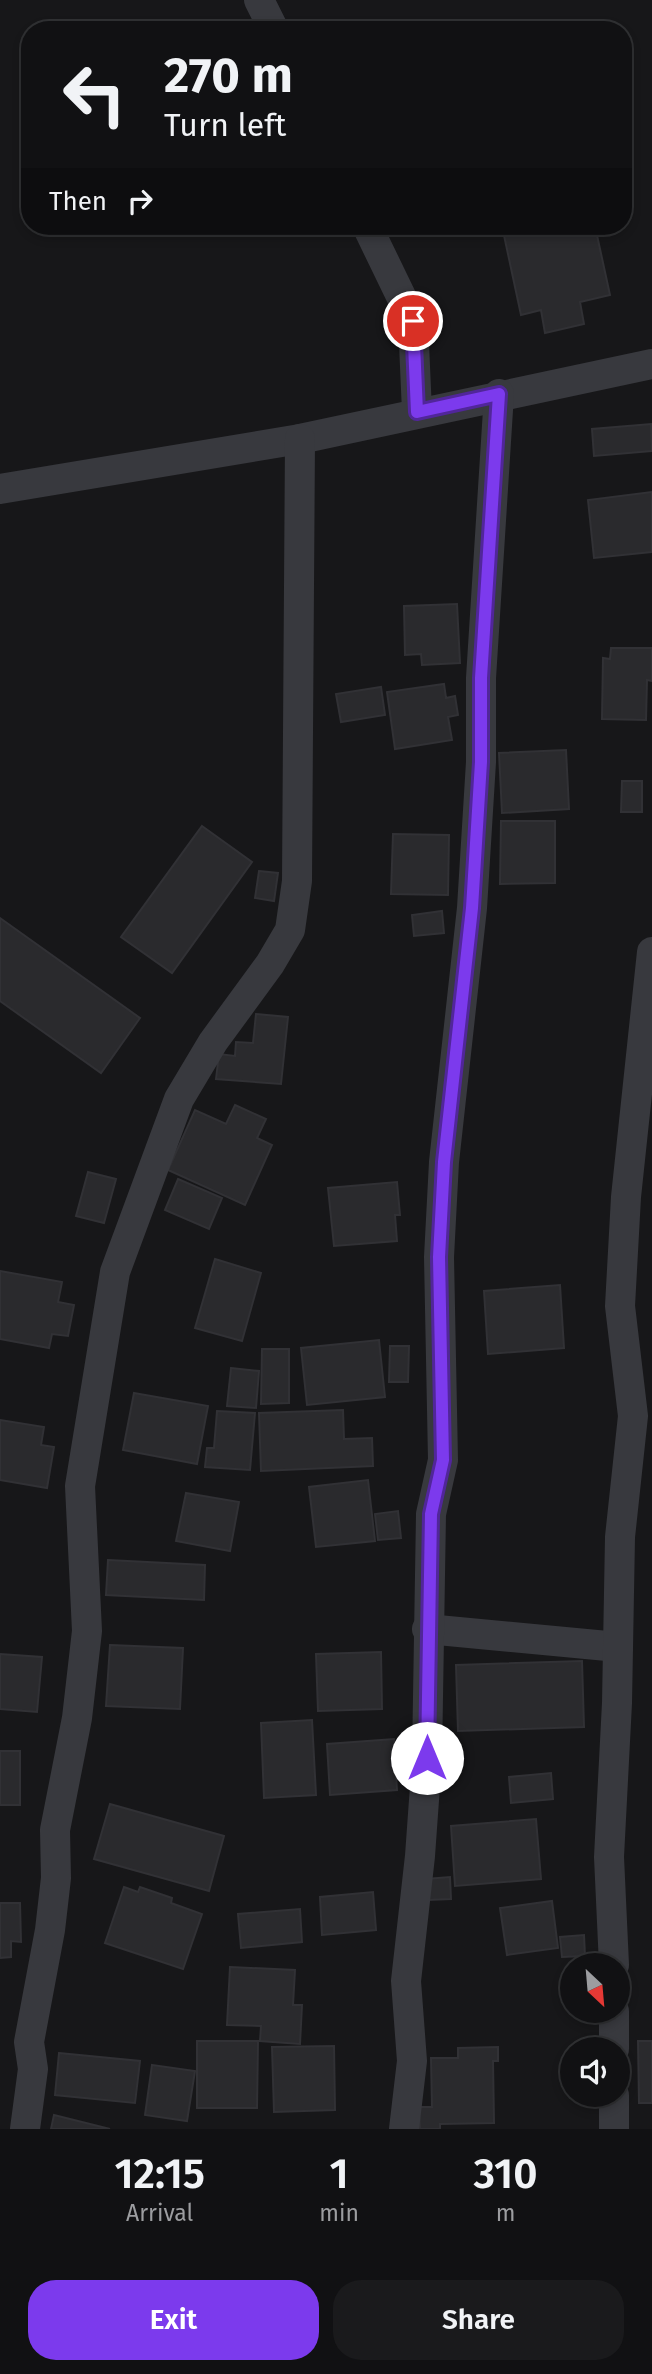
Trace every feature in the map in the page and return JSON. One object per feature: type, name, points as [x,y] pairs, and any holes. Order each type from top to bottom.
[{"type":"street","points":[[259,0],[270,21]]},
{"type":"street","points":[[371,235],[413,321],[417,412]]},
{"type":"street","points":[[0,489],[300,439],[499,394],[652,364]]},
{"type":"street","points":[[404,2129],[412,2061],[406,1981],[420,1856],[427,1758],[431,1514],[443,1460],[440,1232],[444,1162],[472,908],[481,762],[481,664],[499,394]]},
{"type":"street","points":[[24,2129],[33,2069],[29,2042],[56,1878],[55,1829],[77,1718],[87,1631],[80,1486],[115,1272],[179,1098],[213,1042],[270,964],[290,930],[297,881],[300,439]]},
{"type":"street","points":[[613,1953],[609,1857],[620,1537],[633,1416],[620,1306],[639,1196],[652,952]]},
{"type":"street","points":[[428,1629],[618,1647]]},
{"type":"street","points":[[614,2107],[614,2129]]},
{"type":"building","points":[[504,235],[597,235],[610,295],[580,302],[584,324],[545,333],[541,310],[521,315]]},
{"type":"building","points":[[651,424],[652,451],[594,456],[592,429]]},
{"type":"building","points":[[652,492],[652,552],[594,558],[588,500]]},
{"type":"building","points":[[457,604],[460,663],[422,665],[421,654],[405,655],[404,606]]},
{"type":"building","points":[[611,648],[652,648],[652,681],[647,680],[646,720],[602,719],[603,658],[610,659]]},
{"type":"building","points":[[444,684],[446,698],[455,696],[458,715],[448,717],[452,740],[395,749],[387,692]]},
{"type":"building","points":[[381,687],[385,715],[341,722],[336,694]]},
{"type":"building","points":[[566,750],[569,809],[502,813],[499,753]]},
{"type":"building","points":[[622,781],[642,781],[642,812],[621,812]]},
{"type":"building","points":[[501,821],[555,821],[555,883],[500,884]]},
{"type":"building","points":[[202,826],[252,862],[172,973],[121,937]]},
{"type":"building","points":[[393,834],[449,835],[448,895],[391,894]]},
{"type":"building","points":[[259,871],[278,873],[274,901],[255,898]]},
{"type":"building","points":[[442,911],[444,933],[414,936],[412,915]]},
{"type":"building","points":[[0,918],[140,1018],[101,1073],[0,1001]]},
{"type":"building","points":[[256,1014],[288,1017],[281,1084],[216,1079],[219,1054],[235,1056],[236,1042],[253,1043]]},
{"type":"building","points":[[235,1105],[266,1119],[257,1138],[272,1145],[245,1205],[168,1170],[195,1110],[226,1124]]},
{"type":"building","points":[[88,1172],[116,1179],[104,1223],[76,1216]]},
{"type":"building","points":[[178,1179],[222,1198],[209,1229],[165,1210]]},
{"type":"building","points":[[397,1182],[400,1215],[395,1215],[397,1241],[334,1246],[328,1188]]},
{"type":"building","points":[[215,1259],[261,1273],[242,1341],[195,1328]]},
{"type":"building","points":[[0,1271],[62,1282],[58,1302],[74,1305],[68,1336],[52,1334],[49,1348],[0,1339]]},
{"type":"building","points":[[560,1285],[564,1348],[488,1354],[484,1291]]},
{"type":"building","points":[[379,1340],[385,1397],[307,1405],[301,1348]]},
{"type":"building","points":[[390,1346],[409,1346],[408,1382],[389,1382]]},
{"type":"building","points":[[262,1349],[289,1349],[289,1403],[261,1404]]},
{"type":"building","points":[[231,1368],[259,1371],[256,1408],[227,1406]]},
{"type":"building","points":[[134,1393],[208,1406],[197,1464],[123,1450]]},
{"type":"building","points":[[343,1410],[344,1439],[372,1438],[373,1466],[261,1471],[259,1413]]},
{"type":"building","points":[[217,1411],[255,1413],[250,1470],[205,1467],[207,1448],[214,1448]]},
{"type":"building","points":[[0,1420],[44,1427],[41,1445],[54,1447],[47,1488],[0,1480]]},
{"type":"building","points":[[368,1480],[375,1541],[316,1547],[309,1487]]},
{"type":"building","points":[[186,1493],[239,1502],[230,1551],[176,1541]]},
{"type":"building","points":[[398,1511],[401,1538],[378,1540],[375,1514]]},
{"type":"building","points":[[108,1560],[205,1565],[204,1600],[106,1595]]},
{"type":"building","points":[[110,1645],[183,1648],[180,1709],[106,1706]]},
{"type":"building","points":[[381,1652],[382,1709],[318,1711],[316,1654]]},
{"type":"building","points":[[0,1654],[42,1657],[37,1712],[0,1709]]},
{"type":"building","points":[[582,1661],[584,1727],[458,1731],[456,1665]]},
{"type":"building","points":[[312,1720],[316,1795],[264,1798],[261,1723]]},
{"type":"building","points":[[394,1739],[397,1790],[330,1795],[327,1744]]},
{"type":"building","points":[[0,1751],[20,1751],[20,1805],[0,1805]]},
{"type":"building","points":[[551,1773],[553,1799],[511,1803],[509,1777]]},
{"type":"building","points":[[110,1804],[224,1836],[209,1891],[94,1859]]},
{"type":"building","points":[[536,1819],[541,1879],[455,1886],[451,1826]]},
{"type":"building","points":[[450,1877],[451,1899],[428,1900],[426,1879]]},
{"type":"building","points":[[124,1887],[138,1892],[140,1887],[172,1898],[171,1903],[202,1914],[183,1969],[105,1943]]},
{"type":"building","points":[[373,1892],[376,1930],[322,1935],[320,1897]]},
{"type":"building","points":[[552,1901],[558,1948],[507,1955],[500,1908]]},
{"type":"building","points":[[0,1903],[20,1903],[21,1942],[11,1941],[11,1957],[0,1958]]},
{"type":"building","points":[[300,1909],[302,1942],[241,1948],[238,1914]]},
{"type":"building","points":[[584,1935],[585,1953],[562,1953],[560,1937]]},
{"type":"building","points":[[230,1967],[295,1970],[293,2005],[302,2005],[300,2044],[260,2041],[261,2026],[227,2025]]},
{"type":"building","points":[[197,2041],[258,2041],[257,2108],[197,2108]]},
{"type":"building","points":[[638,2041],[652,2041],[652,2103],[639,2103]]},
{"type":"building","points":[[334,2046],[335,2110],[274,2112],[272,2047]]},
{"type":"building","points":[[498,2047],[498,2061],[493,2061],[494,2123],[440,2124],[440,2129],[420,2129],[419,2107],[432,2107],[431,2058],[458,2058],[458,2048]]},
{"type":"building","points":[[59,2053],[140,2061],[135,2103],[55,2095]]},
{"type":"building","points":[[152,2065],[195,2071],[187,2121],[145,2115]]},
{"type":"building","points":[[54,2115],[110,2129],[51,2129]]},
{"type":"route","points":[[413,321],[417,412],[499,394],[481,678],[481,762],[472,908],[444,1162],[439,1257],[443,1460],[431,1514],[427,1758]]}]
